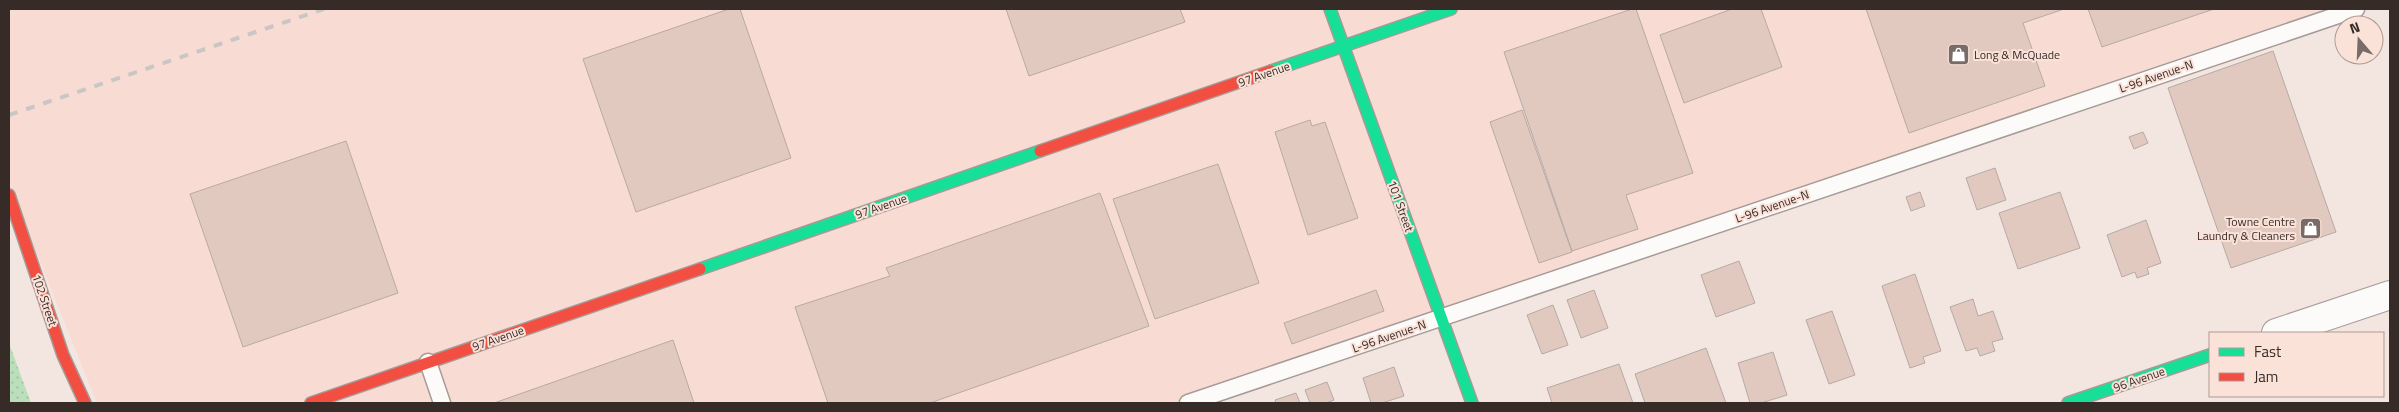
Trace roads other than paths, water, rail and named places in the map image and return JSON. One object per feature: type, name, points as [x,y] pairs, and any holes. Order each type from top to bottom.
[{"type":"street","name":"101 Street","points":[[1330,9],[1472,403]]},
{"type":"street","name":"97 Avenue","points":[[311,403],[1451,9]]},
{"type":"street","name":"102 Street","points":[[9,195],[63,355],[85,403]]},
{"type":"street","points":[[2279,332],[2390,295]]},
{"type":"street","name":"96 Avenue","points":[[2068,403],[2209,355]]},
{"type":"lane","name":"L-96 Avenue-N","points":[[1188,403],[2356,9]]},
{"type":"lane","points":[[428,362],[442,403]]},
{"type":"railway","points":[[9,115],[324,9]]},
{"type":"place","name":"Long & McQuade","points":[[1958,54]]},
{"type":"place","name":"Towne Centre Laundry & Cleaners","points":[[2311,228]]}]
